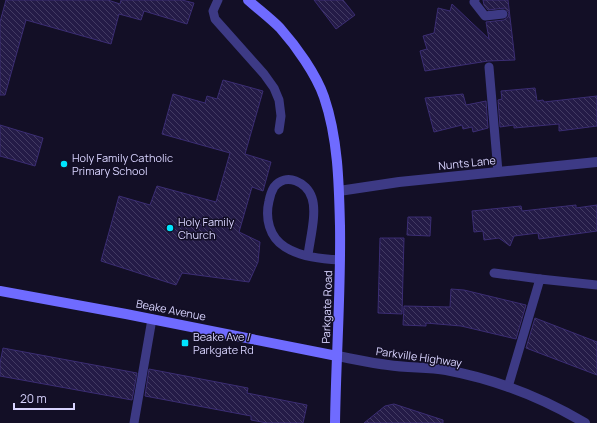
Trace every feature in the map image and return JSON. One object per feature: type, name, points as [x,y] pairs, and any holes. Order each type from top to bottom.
[{"type":"street","name":"Parkgate Road","points":[[248,0],[280,28],[312,73],[324,96],[330,122],[336,158],[339,191],[340,260],[335,423]]},
{"type":"street","name":"Nunts Lane","points":[[339,191],[399,182],[597,162]]},
{"type":"street","name":"Beake Avenue","points":[[0,291],[152,319],[337,356]]},
{"type":"street","name":"Parkville Highway","points":[[337,356],[388,365],[445,370],[480,378],[535,398],[575,420],[585,423]]},
{"type":"lane","points":[[218,0],[213,11],[215,19],[264,74],[274,88],[280,106],[281,116],[279,130]]},
{"type":"lane","points":[[475,0],[474,2],[485,16],[503,14]]},
{"type":"lane","points":[[488,67],[498,172]]},
{"type":"lane","points":[[308,256],[314,208],[312,197],[306,188],[299,182],[290,179],[282,181],[275,186],[271,192],[266,212],[268,224],[274,237],[284,246],[298,253],[308,256],[340,260]]},
{"type":"lane","points":[[494,273],[597,285]]},
{"type":"lane","points":[[508,387],[540,279]]},
{"type":"lane","points":[[134,423],[152,319]]},
{"type":"building","points":[[6,0],[108,0],[120,4],[121,0],[182,0],[194,3],[187,24],[144,11],[141,20],[119,14],[111,44],[26,20],[5,95],[0,95],[0,22]]},
{"type":"building","points":[[314,0],[343,0],[355,15],[336,29]]},
{"type":"building","points":[[483,0],[508,0],[515,60],[488,61],[425,71],[420,51],[427,49],[423,36],[434,33],[438,8],[450,11],[452,4],[489,39],[486,22],[504,20],[508,17],[509,13],[505,8],[488,10],[484,5]]},
{"type":"building","points":[[223,80],[263,91],[245,154],[271,162],[263,191],[252,187],[239,232],[260,242],[258,262],[249,282],[182,273],[176,285],[101,261],[119,196],[150,205],[157,186],[216,202],[230,153],[162,134],[173,94],[205,103],[207,96],[217,99]]},
{"type":"building","points":[[535,88],[537,101],[543,100],[544,102],[597,96],[597,126],[559,131],[559,124],[514,128],[514,125],[500,127],[498,100],[502,99],[501,91]]},
{"type":"building","points":[[463,94],[466,105],[486,101],[488,128],[473,132],[472,127],[463,129],[462,125],[434,132],[425,98]]},
{"type":"building","points":[[0,125],[43,138],[35,166],[0,156]]},
{"type":"building","points":[[576,205],[576,208],[597,205],[597,231],[539,239],[538,233],[514,236],[510,246],[499,238],[484,240],[483,231],[474,232],[472,211],[521,206],[522,211]]},
{"type":"building","points":[[408,217],[431,217],[430,236],[407,235]]},
{"type":"building","points":[[380,238],[404,238],[402,314],[378,313]]},
{"type":"building","points":[[451,289],[464,290],[526,305],[516,339],[461,326],[426,323],[426,326],[403,325],[404,306],[450,307]]},
{"type":"building","points":[[535,318],[597,342],[597,375],[526,348]]},
{"type":"building","points":[[3,348],[137,373],[132,400],[0,376],[0,363]]},
{"type":"building","points":[[149,369],[248,388],[247,393],[307,405],[303,423],[267,423],[251,420],[251,416],[145,396]]},
{"type":"building","points":[[394,404],[443,420],[443,423],[364,423],[385,406]]},
{"type":"place","name":"Holy Family Catholic Primary School","points":[[64,164]]},
{"type":"place","name":"Holy Family Church","points":[[170,228]]},
{"type":"place","name":"Beake Ave / Parkgate Rd","points":[[185,343]]}]
